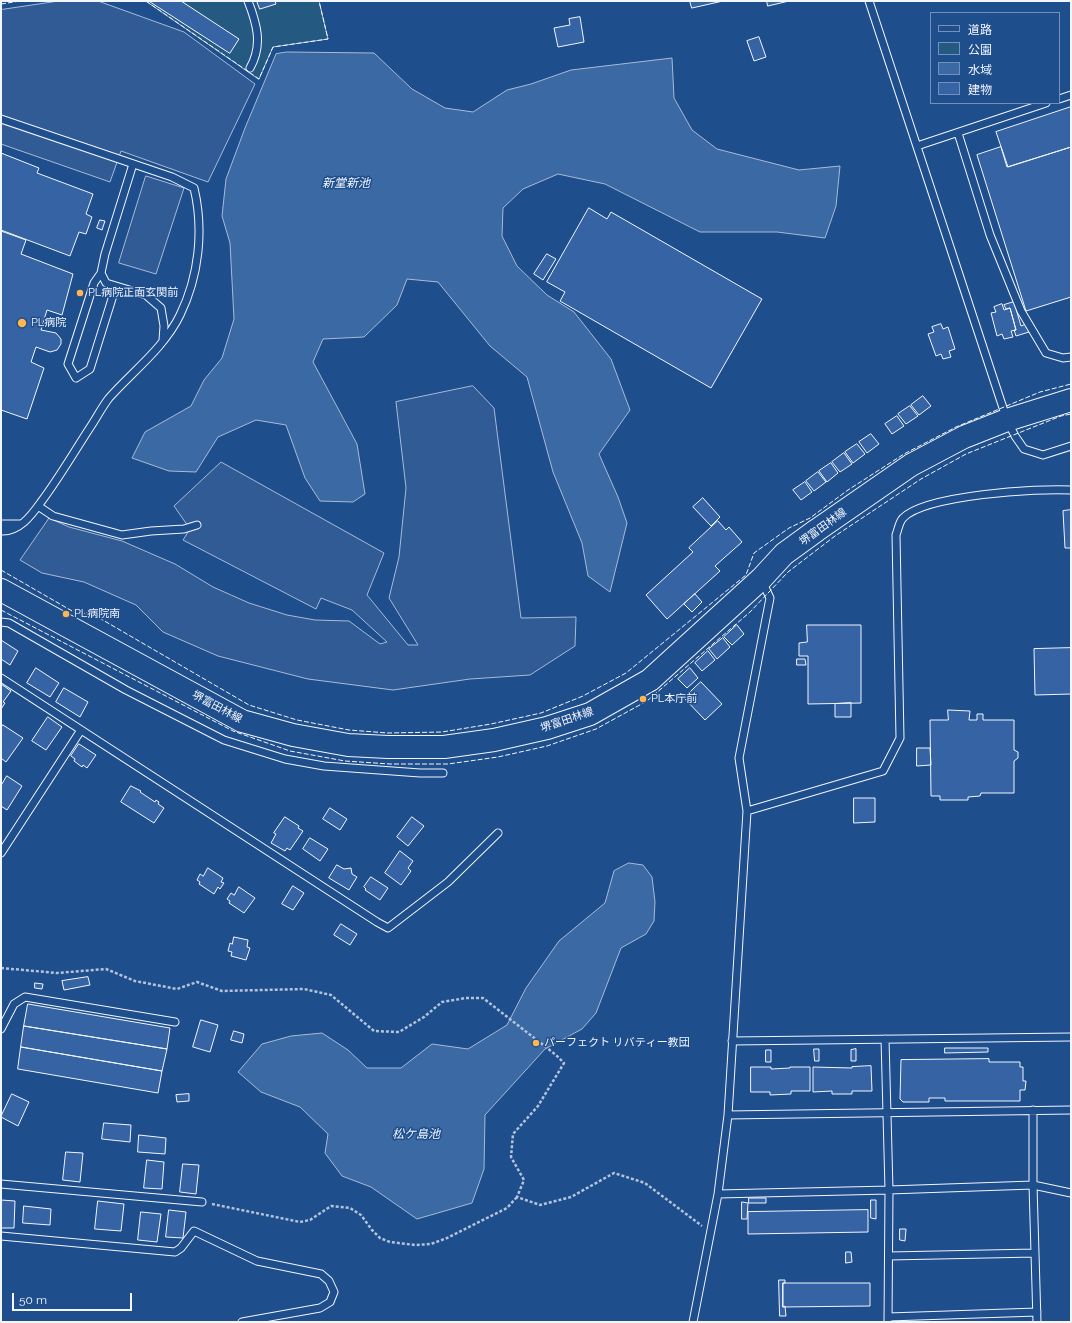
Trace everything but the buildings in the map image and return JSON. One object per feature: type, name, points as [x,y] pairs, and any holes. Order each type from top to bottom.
[{"type":"main road","name":"堺富田林線","points":[[1,590],[242,721],[293,735],[348,745],[444,747],[494,740],[547,728],[590,714],[650,680],[761,579],[784,554],[912,465],[960,439],[1007,420],[1071,400]]},
{"type":"lane","points":[[248,1],[256,21],[258,44],[250,68]]},
{"type":"lane","points":[[869,1],[1007,420],[1024,449],[1042,455],[1071,446]]},
{"type":"lane","points":[[1060,99],[1071,95]]},
{"type":"lane","points":[[917,146],[1043,104]]},
{"type":"lane","points":[[1,119],[172,177],[194,188],[197,202],[199,238],[191,287],[180,316],[163,342],[108,399],[47,494],[28,520],[14,529],[1,531]]},
{"type":"lane","points":[[958,133],[990,235],[1021,311],[1046,353],[1063,358],[1071,357]]},
{"type":"lane","points":[[116,286],[90,369],[76,378],[68,364],[94,283],[101,273],[105,254],[133,164]]},
{"type":"lane","points":[[101,273],[106,283],[146,295],[161,308],[164,326],[163,342]]},
{"type":"lane","points":[[747,811],[883,772],[900,738],[896,535],[902,519],[914,510],[947,500],[1002,492],[1071,490]]},
{"type":"lane","points":[[38,506],[53,516],[122,535],[184,529],[197,525]]},
{"type":"lane","points":[[1,524],[21,524]]},
{"type":"lane","points":[[693,1322],[718,1194],[728,1115],[747,811],[739,758],[770,598],[761,579]]},
{"type":"lane","points":[[1,622],[8,623],[126,690],[224,740],[284,759],[324,766],[420,773],[443,773]]},
{"type":"lane","points":[[1,678],[370,918],[388,928],[448,882],[498,833]]},
{"type":"lane","points":[[1,853],[81,730]]},
{"type":"lane","points":[[1,1029],[14,1004],[25,997],[175,1022]]},
{"type":"lane","points":[[732,1041],[1071,1037]]},
{"type":"lane","points":[[885,1039],[889,1190],[888,1320],[1037,1312]]},
{"type":"lane","points":[[1033,1110],[1033,1185],[1037,1322]]},
{"type":"lane","points":[[728,1115],[1071,1110]]},
{"type":"lane","points":[[1,1184],[202,1202]]},
{"type":"lane","points":[[718,1194],[1033,1185],[1071,1193]]},
{"type":"lane","points":[[1,1236],[175,1252],[181,1248],[194,1231],[257,1261],[321,1274],[329,1281],[334,1292],[330,1302],[320,1308],[242,1322]]},
{"type":"lane","points":[[888,1256],[1035,1253]]},
{"type":"path","points":[[1,968],[57,972],[106,969],[135,981],[177,989],[197,982],[222,991],[304,989],[331,995],[374,1031],[399,1032],[424,1017],[442,1002],[466,998],[483,998],[556,1055],[564,1063],[538,1106],[513,1134],[511,1157],[524,1180],[517,1197],[507,1208],[447,1238],[431,1244],[415,1245],[390,1242],[380,1238],[361,1215],[350,1208],[331,1206],[310,1220],[300,1222],[202,1202]]},
{"type":"path","points":[[517,1197],[540,1205],[571,1197],[614,1173],[645,1183],[710,1232]]},
{"type":"green space","points":[[146,1],[319,1],[328,39],[273,47],[259,79]]},
{"type":"shaded area","points":[[59,1],[98,1],[184,32],[255,84],[208,182],[121,151],[110,182],[1,144],[1,10]]},
{"type":"shaded area","points":[[146,176],[184,188],[156,274],[119,263]]},
{"type":"shaded area","points":[[473,386],[494,408],[521,618],[576,617],[575,646],[530,675],[470,679],[393,690],[308,679],[218,656],[163,632],[136,605],[84,582],[42,573],[20,560],[49,518],[69,527],[122,541],[175,564],[213,587],[249,603],[287,615],[315,620],[349,621],[380,644],[387,642],[352,610],[321,598],[316,609],[183,540],[190,529],[174,506],[221,462],[384,553],[367,595],[408,645],[418,645],[389,598],[399,557],[406,488],[396,402]]},
{"type":"water","name":"新堂新池","points":[[287,52],[374,53],[412,89],[445,108],[473,112],[507,90],[531,84],[571,70],[672,58],[674,98],[692,130],[717,149],[799,170],[840,166],[836,206],[825,238],[777,232],[700,232],[605,184],[558,174],[523,189],[503,208],[502,236],[517,266],[547,295],[574,312],[611,359],[630,410],[599,454],[618,497],[627,523],[610,592],[588,576],[582,543],[553,472],[527,377],[490,346],[438,282],[407,279],[397,305],[364,337],[323,339],[313,362],[357,444],[365,494],[353,502],[320,501],[305,478],[286,425],[256,420],[218,437],[196,472],[169,471],[132,458],[145,432],[191,406],[204,380],[222,358],[234,319],[230,243],[222,216],[226,179],[245,128],[276,54]]},
{"type":"water","name":"松ケ島池","points":[[629,863],[643,865],[652,877],[655,902],[654,921],[646,934],[621,948],[596,1013],[582,1029],[545,1049],[485,1115],[484,1169],[472,1203],[417,1219],[371,1187],[342,1176],[325,1153],[328,1134],[300,1107],[261,1092],[238,1072],[262,1044],[291,1036],[322,1033],[348,1050],[367,1068],[401,1068],[432,1044],[468,1049],[507,1025],[526,988],[559,941],[605,903],[614,871]]},
{"type":"fence","points":[[1,4],[20,1]]},
{"type":"fence","points":[[146,1],[259,79],[273,47],[328,39],[319,1]]},
{"type":"fence","points":[[1,570],[79,615],[89,612],[249,705],[297,720],[349,730],[388,733],[442,732],[491,724],[541,713],[583,696],[626,673],[746,575],[754,553],[789,528],[810,518],[848,490],[904,454],[956,427],[1040,392],[1071,384]]},
{"type":"fence","points":[[1,610],[233,731],[290,751],[345,761],[390,764],[448,764],[498,757],[547,746],[596,729],[647,701],[750,612],[788,572],[835,536],[921,479],[966,454],[1061,416],[1071,414]]},
{"type":"place","name":"PL病院正面玄関前","points":[[80,293]]},
{"type":"place","name":"PL病院","points":[[22,323]]},
{"type":"place","name":"PL病院南","points":[[66,614]]},
{"type":"place","name":"PL本庁前","points":[[643,699]]},
{"type":"place","name":"パーフェクト リバティー教団","points":[[536,1043]]}]
